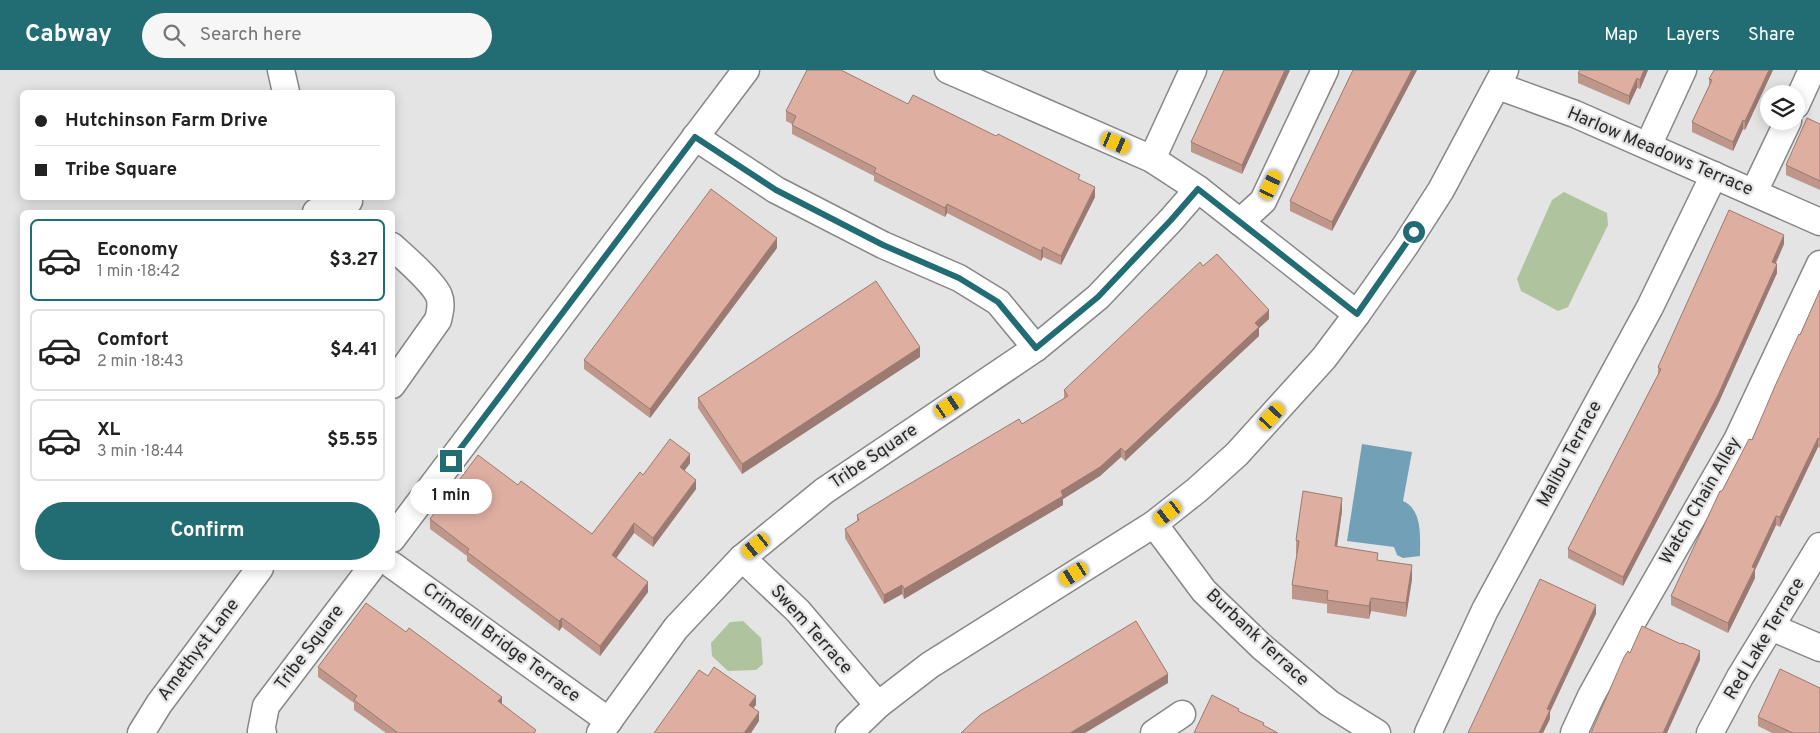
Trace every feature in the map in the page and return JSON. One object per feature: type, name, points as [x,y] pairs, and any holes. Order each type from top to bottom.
[{"type":"street","points":[[281,70],[286,90]]},
{"type":"street","points":[[395,535],[746,70]]},
{"type":"street","points":[[948,70],[993,79],[1152,159],[1198,189],[1357,314]]},
{"type":"street","points":[[1152,159],[1193,70]]},
{"type":"street","points":[[1240,222],[1263,202],[1325,70]]},
{"type":"street","points":[[1648,146],[1683,70]]},
{"type":"street","points":[[849,733],[878,705],[930,664],[1154,524],[1198,490],[1237,454],[1324,358],[1405,246],[1441,190],[1502,78]]},
{"type":"street","name":"Harlow Meadows Terrace","points":[[1502,78],[1575,114],[1820,222]]},
{"type":"street","points":[[1754,192],[1784,130]]},
{"type":"street","points":[[695,137],[776,190],[883,245],[966,283],[998,302],[1036,348]]},
{"type":"street","name":"Malibu Terrace","points":[[1428,733],[1485,610],[1650,307],[1714,175]]},
{"type":"street","name":"Tribe Square","points":[[604,727],[676,628],[742,558],[824,490],[1036,348],[1098,297],[1198,189]]},
{"type":"street","points":[[325,210],[351,204]]},
{"type":"street","points":[[395,249],[432,286],[440,297],[441,309],[438,320],[395,380]]},
{"type":"street","name":"Watch Chain Alley","points":[[1574,733],[1591,696],[1626,633],[1737,440],[1820,264]]},
{"type":"street","name":"Burbank Terrace","points":[[1154,524],[1204,591],[1262,647],[1329,703],[1377,733]]},
{"type":"street","name":"Red Lake Terrace","points":[[1710,733],[1740,677],[1820,546]]},
{"type":"street","name":"Swem Terrace","points":[[742,558],[798,611],[878,705]]},
{"type":"street","name":"Crimdell Bridge Terrace","points":[[395,567],[604,727]]},
{"type":"street","name":"Amethyst Lane","points":[[141,733],[159,704],[259,570]]},
{"type":"street","name":"Tribe Square","points":[[263,733],[261,731],[266,706],[369,570]]},
{"type":"street","points":[[1771,627],[1820,648]]},
{"type":"street","points":[[1154,733],[1182,714]]},
{"type":"green space","points":[[1564,192],[1607,213],[1608,225],[1568,307],[1558,311],[1521,291],[1517,279],[1552,200]]},
{"type":"green space","points":[[743,621],[761,638],[763,664],[756,670],[728,671],[712,656],[711,643],[730,622]]},
{"type":"water","points":[[1362,444],[1412,452],[1403,501],[1414,511],[1417,518],[1420,533],[1420,556],[1403,558],[1397,555],[1394,547],[1347,541]]},
{"type":"building","points":[[807,70],[841,70],[908,104],[913,95],[996,136],[998,134],[1080,175],[1078,179],[1095,187],[1061,256],[1043,247],[1041,251],[947,204],[945,208],[874,172],[876,168],[792,125],[796,116],[786,111]]},
{"type":"building","points":[[1224,70],[1285,70],[1242,165],[1191,142]]},
{"type":"building","points":[[1353,70],[1412,70],[1332,222],[1290,201]]},
{"type":"building","points":[[1580,70],[1644,70],[1640,80],[1637,78],[1629,96],[1578,73]]},
{"type":"building","points":[[1714,70],[1769,70],[1733,142],[1692,122],[1712,80],[1709,79]]},
{"type":"building","points":[[1807,118],[1820,124],[1820,181],[1786,165],[1802,130],[1805,130]]},
{"type":"building","points":[[711,189],[777,238],[650,409],[584,360]]},
{"type":"building","points":[[1729,210],[1784,235],[1772,262],[1777,264],[1718,395],[1623,577],[1568,549],[1661,369],[1658,367]]},
{"type":"building","points":[[1217,254],[1269,310],[1255,323],[1259,327],[1125,452],[1121,448],[1100,467],[1061,491],[1063,496],[904,589],[902,585],[884,595],[845,529],[859,520],[857,515],[1019,419],[1022,424],[1068,396],[1064,390],[1200,262],[1203,266]]},
{"type":"building","points":[[876,281],[920,347],[742,464],[698,398]]},
{"type":"building","points":[[1820,290],[1820,439],[1818,438],[1780,517],[1776,516],[1752,567],[1755,568],[1728,623],[1671,596],[1720,491],[1722,491],[1749,439],[1752,440]]},
{"type":"building","points":[[670,439],[690,454],[680,467],[696,480],[653,538],[634,523],[612,555],[648,582],[600,646],[562,618],[559,621],[467,552],[469,549],[430,519],[478,455],[518,485],[521,481],[592,534],[640,472],[643,475]]},
{"type":"building","points":[[1303,491],[1342,498],[1335,546],[1378,553],[1377,560],[1412,565],[1406,603],[1371,598],[1369,606],[1327,600],[1328,591],[1292,585],[1299,541],[1296,540]]},
{"type":"building","points":[[1540,579],[1596,605],[1547,709],[1550,710],[1539,733],[1468,733]]},
{"type":"building","points":[[366,603],[406,632],[409,628],[502,697],[498,701],[536,730],[534,733],[398,733],[354,700],[357,696],[318,667]]},
{"type":"building","points":[[1136,621],[1168,674],[1070,733],[961,733],[980,715]]},
{"type":"building","points":[[1642,626],[1700,651],[1663,733],[1591,733],[1624,657],[1628,651],[1630,653]]},
{"type":"building","points":[[714,667],[756,696],[749,705],[759,712],[744,733],[654,733],[699,670],[708,676]]},
{"type":"building","points":[[1780,669],[1820,688],[1820,733],[1793,733],[1758,717]]},
{"type":"building","points":[[1212,695],[1239,709],[1238,711],[1264,723],[1263,725],[1278,733],[1194,733]]},
{"type":"route","points":[[451,461],[695,137],[776,190],[883,245],[959,278],[998,302],[1036,348],[1098,297],[1198,189],[1357,314],[1414,232]]}]
